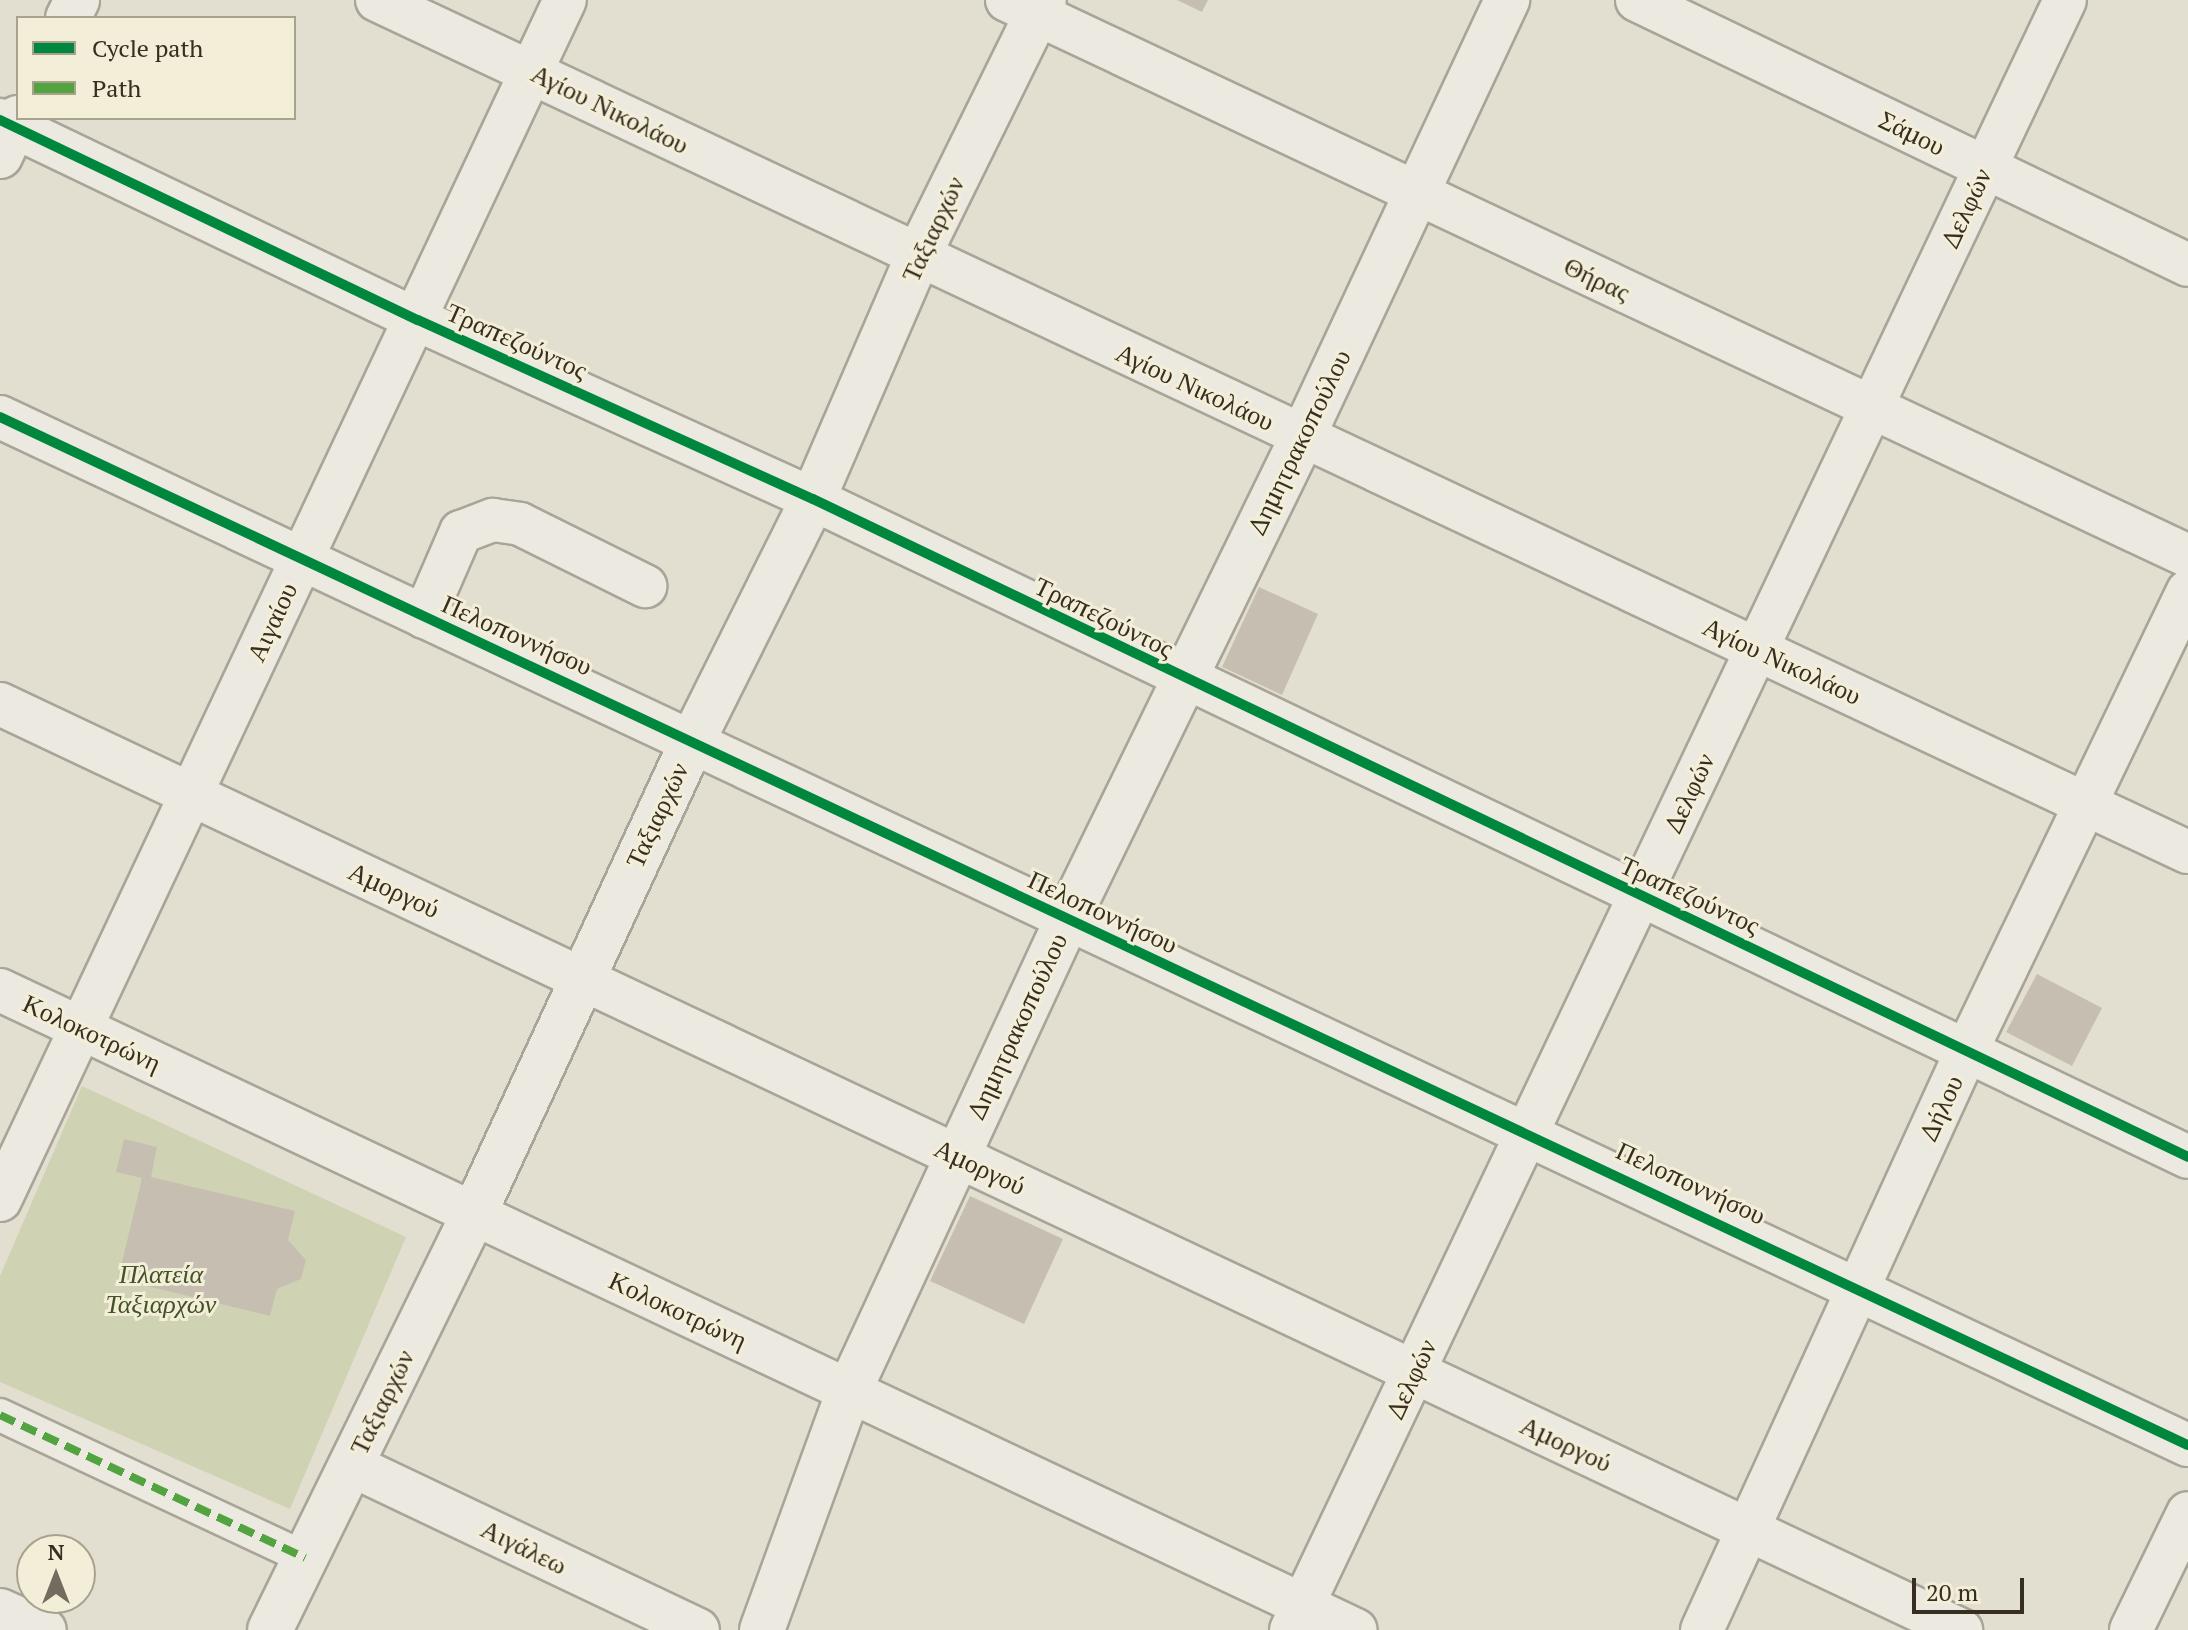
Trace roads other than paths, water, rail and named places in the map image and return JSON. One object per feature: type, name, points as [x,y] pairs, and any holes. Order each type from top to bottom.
[{"type":"street","name":"Αγίου Νικολάου","points":[[377,0],[1302,438],[2188,852]]},
{"type":"street","name":"Αιγαίου","points":[[0,1200],[418,320],[565,0]]},
{"type":"street","name":"Δημητρακοπούλου","points":[[762,1630],[849,1391],[1067,920],[1302,438],[1507,0]]},
{"type":"street","name":"Σάμου","points":[[1637,0],[2188,265]]},
{"type":"street","name":"Δελφών","points":[[1297,1618],[2065,0]]},
{"type":"street","name":"Θήρας","points":[[1029,5],[1417,195],[2188,556]]},
{"type":"street","name":"Ταξιαρχών","points":[[270,1630],[474,1214],[693,740],[813,499],[1029,5]]},
{"type":"street","name":"Τραπεζούντος","points":[[8,130],[813,499],[1184,680],[2188,1157]]},
{"type":"street","name":"Πελοποννήσου","points":[[0,417],[301,561],[693,740],[1067,920],[1859,1286],[2188,1445]]},
{"type":"street","points":[[424,617],[461,532],[493,520],[520,524],[645,586]]},
{"type":"street","name":"Δήλου","points":[[1702,1630],[1967,1050],[2188,591]]},
{"type":"street","name":"Αμοργού","points":[[0,704],[1961,1630]]},
{"type":"street","name":"Κολοκοτρώνη","points":[[0,990],[849,1391],[1297,1618],[1356,1630]]},
{"type":"street","points":[[0,1415],[305,1558]]},
{"type":"street","name":"Αιγάλεω","points":[[351,1465],[698,1630]]},
{"type":"street","points":[[2131,1630],[2188,1513]]},
{"type":"street","points":[[0,1610],[45,1630]]},
{"type":"park label","name":"Πλατεία Ταξιαρχών","points":[[161,1289]]}]
